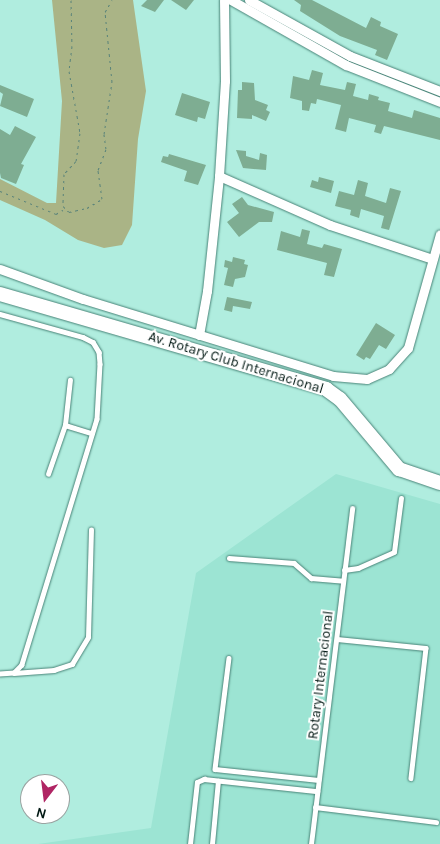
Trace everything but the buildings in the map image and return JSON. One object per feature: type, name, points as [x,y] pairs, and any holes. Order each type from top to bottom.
[{"type":"main road","name":"Av. Rotary Club Internacional","points":[[0,295],[326,389],[340,399],[399,468],[440,483]]},
{"type":"street","points":[[199,335],[208,291],[219,176],[225,81],[224,0]]},
{"type":"street","points":[[231,0],[346,65],[440,102]]},
{"type":"street","points":[[249,0],[350,56],[440,92]]},
{"type":"street","points":[[219,176],[330,225],[433,259]]},
{"type":"street","points":[[0,269],[60,292],[339,377],[357,380],[375,377],[390,369],[408,348],[440,234]]},
{"type":"lane","points":[[0,314],[93,342],[99,352],[100,364],[97,419],[22,665],[14,673]]},
{"type":"lane","points":[[48,474],[65,425],[70,380]]},
{"type":"lane","points":[[65,425],[92,433]]},
{"type":"lane","points":[[344,570],[358,568],[394,552],[401,498]]},
{"type":"lane","name":"Rotary Internacional","points":[[311,844],[352,508]]},
{"type":"lane","points":[[0,674],[54,670],[72,664],[88,637],[91,530]]},
{"type":"lane","points":[[229,558],[294,564],[311,578],[343,581]]},
{"type":"lane","points":[[337,638],[426,648],[411,778]]},
{"type":"lane","points":[[229,658],[215,769],[318,780]]},
{"type":"lane","points":[[190,844],[197,782],[218,781],[317,791]]},
{"type":"lane","points":[[212,844],[218,781]]},
{"type":"lane","points":[[315,807],[436,822]]},
{"type":"path","points":[[64,209],[64,174],[76,161],[80,144],[79,115],[69,71],[72,46],[71,0]]},
{"type":"path","points":[[64,209],[69,212],[87,208],[102,199],[98,170],[106,149],[104,134],[112,82],[105,12],[112,0]]},
{"type":"path","points":[[0,191],[56,214],[64,209]]},
{"type":"shaded area","points":[[52,0],[133,0],[146,91],[138,139],[132,225],[122,245],[104,248],[78,240],[45,220],[0,200],[0,179],[47,203],[56,203],[62,101]]},
{"type":"shaded area","points":[[336,474],[440,504],[440,844],[38,844],[151,828],[196,573]]}]
